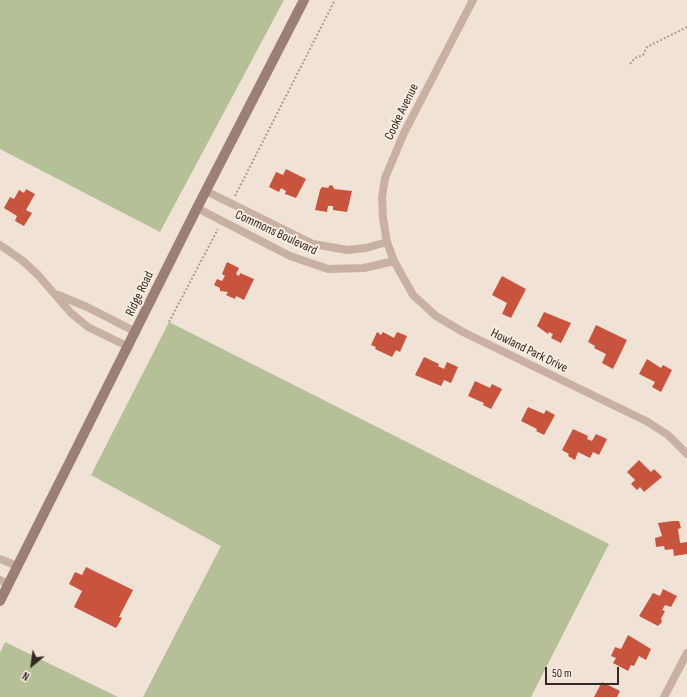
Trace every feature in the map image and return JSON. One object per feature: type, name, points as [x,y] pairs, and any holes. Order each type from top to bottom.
[{"type":"street","name":"Ridge Road","points":[[0,600],[4,582],[17,566],[129,346],[197,208],[304,0]]},
{"type":"street","name":"Cooke Avenue","points":[[387,242],[383,218],[382,197],[385,178],[404,133],[473,0]]},
{"type":"street","name":"Commons Boulevard","points":[[206,191],[313,244],[347,250],[366,248],[387,242]]},
{"type":"street","name":"Commons Boulevard","points":[[197,208],[290,256],[328,269],[364,268],[394,261]]},
{"type":"street","name":"Howland Park Drive","points":[[387,242],[394,261],[413,295],[436,316],[470,335],[646,421],[668,435],[687,454]]},
{"type":"street","points":[[0,245],[23,261],[57,295],[71,312],[88,326],[129,346]]},
{"type":"street","points":[[57,295],[87,307],[136,332]]},
{"type":"street","points":[[0,559],[17,566]]},
{"type":"street","points":[[664,697],[687,653]]},
{"type":"path","points":[[231,203],[335,0]]},
{"type":"path","points":[[630,64],[635,58],[643,55],[647,47],[687,27]]},
{"type":"path","points":[[169,322],[222,221]]},
{"type":"green space","points":[[0,0],[284,0],[160,232],[0,149]]},
{"type":"green space","points":[[169,322],[609,544],[531,697],[143,697],[221,546],[91,475]]},
{"type":"green space","points":[[5,642],[118,697],[0,697],[0,653]]},
{"type":"building","points":[[286,169],[306,179],[296,198],[285,194],[286,191],[281,188],[279,192],[269,187],[276,172],[283,175]]},
{"type":"building","points":[[330,185],[333,186],[334,189],[352,191],[347,212],[333,210],[333,206],[328,206],[327,212],[315,210],[320,190],[322,187],[328,188]]},
{"type":"building","points":[[26,189],[35,194],[26,210],[32,213],[24,226],[15,221],[17,216],[4,208],[10,197],[14,199],[19,190],[24,193]]},
{"type":"building","points":[[227,262],[239,268],[236,274],[239,276],[240,273],[254,279],[244,300],[236,296],[235,299],[226,295],[228,292],[220,291],[220,288],[214,285],[217,279],[222,281],[225,276],[222,274]]},
{"type":"building","points":[[502,276],[526,289],[511,318],[502,314],[507,303],[492,295]]},
{"type":"building","points":[[544,312],[571,323],[561,343],[551,338],[553,334],[549,332],[548,334],[537,326]]},
{"type":"building","points":[[596,325],[627,340],[613,369],[602,363],[606,354],[594,348],[595,346],[588,342]]},
{"type":"building","points":[[377,332],[381,335],[383,332],[394,338],[397,332],[407,336],[400,352],[396,350],[392,357],[375,349],[376,347],[371,345]]},
{"type":"building","points":[[424,357],[439,364],[438,366],[444,369],[447,362],[458,367],[451,383],[444,380],[441,386],[415,375]]},
{"type":"building","points":[[647,359],[661,368],[663,365],[672,370],[661,392],[652,387],[655,382],[639,374]]},
{"type":"building","points":[[475,381],[490,388],[492,384],[502,389],[491,409],[483,405],[484,403],[468,396]]},
{"type":"building","points":[[528,407],[544,414],[546,410],[555,415],[544,435],[536,431],[537,429],[521,421]]},
{"type":"building","points":[[573,429],[588,436],[587,439],[592,441],[596,434],[607,439],[599,455],[593,452],[590,458],[578,452],[575,460],[562,450]]},
{"type":"building","points":[[639,460],[651,472],[654,469],[662,477],[644,492],[640,487],[637,490],[631,484],[635,480],[627,472]]},
{"type":"building","points":[[679,521],[681,528],[678,529],[680,543],[687,542],[687,554],[674,556],[673,549],[665,550],[664,546],[656,547],[655,538],[662,536],[658,523]]},
{"type":"building","points":[[86,567],[133,590],[119,617],[122,618],[116,628],[74,607],[82,591],[69,584],[75,572],[82,575]]},
{"type":"building","points":[[663,589],[677,596],[671,607],[665,605],[662,610],[665,611],[661,619],[662,622],[658,626],[639,616],[653,593],[660,596]]},
{"type":"building","points":[[628,635],[651,649],[646,660],[639,656],[634,666],[631,665],[628,671],[613,663],[616,658],[611,656],[615,647],[621,649]]},
{"type":"building","points":[[602,682],[620,691],[617,697],[594,697]]}]
